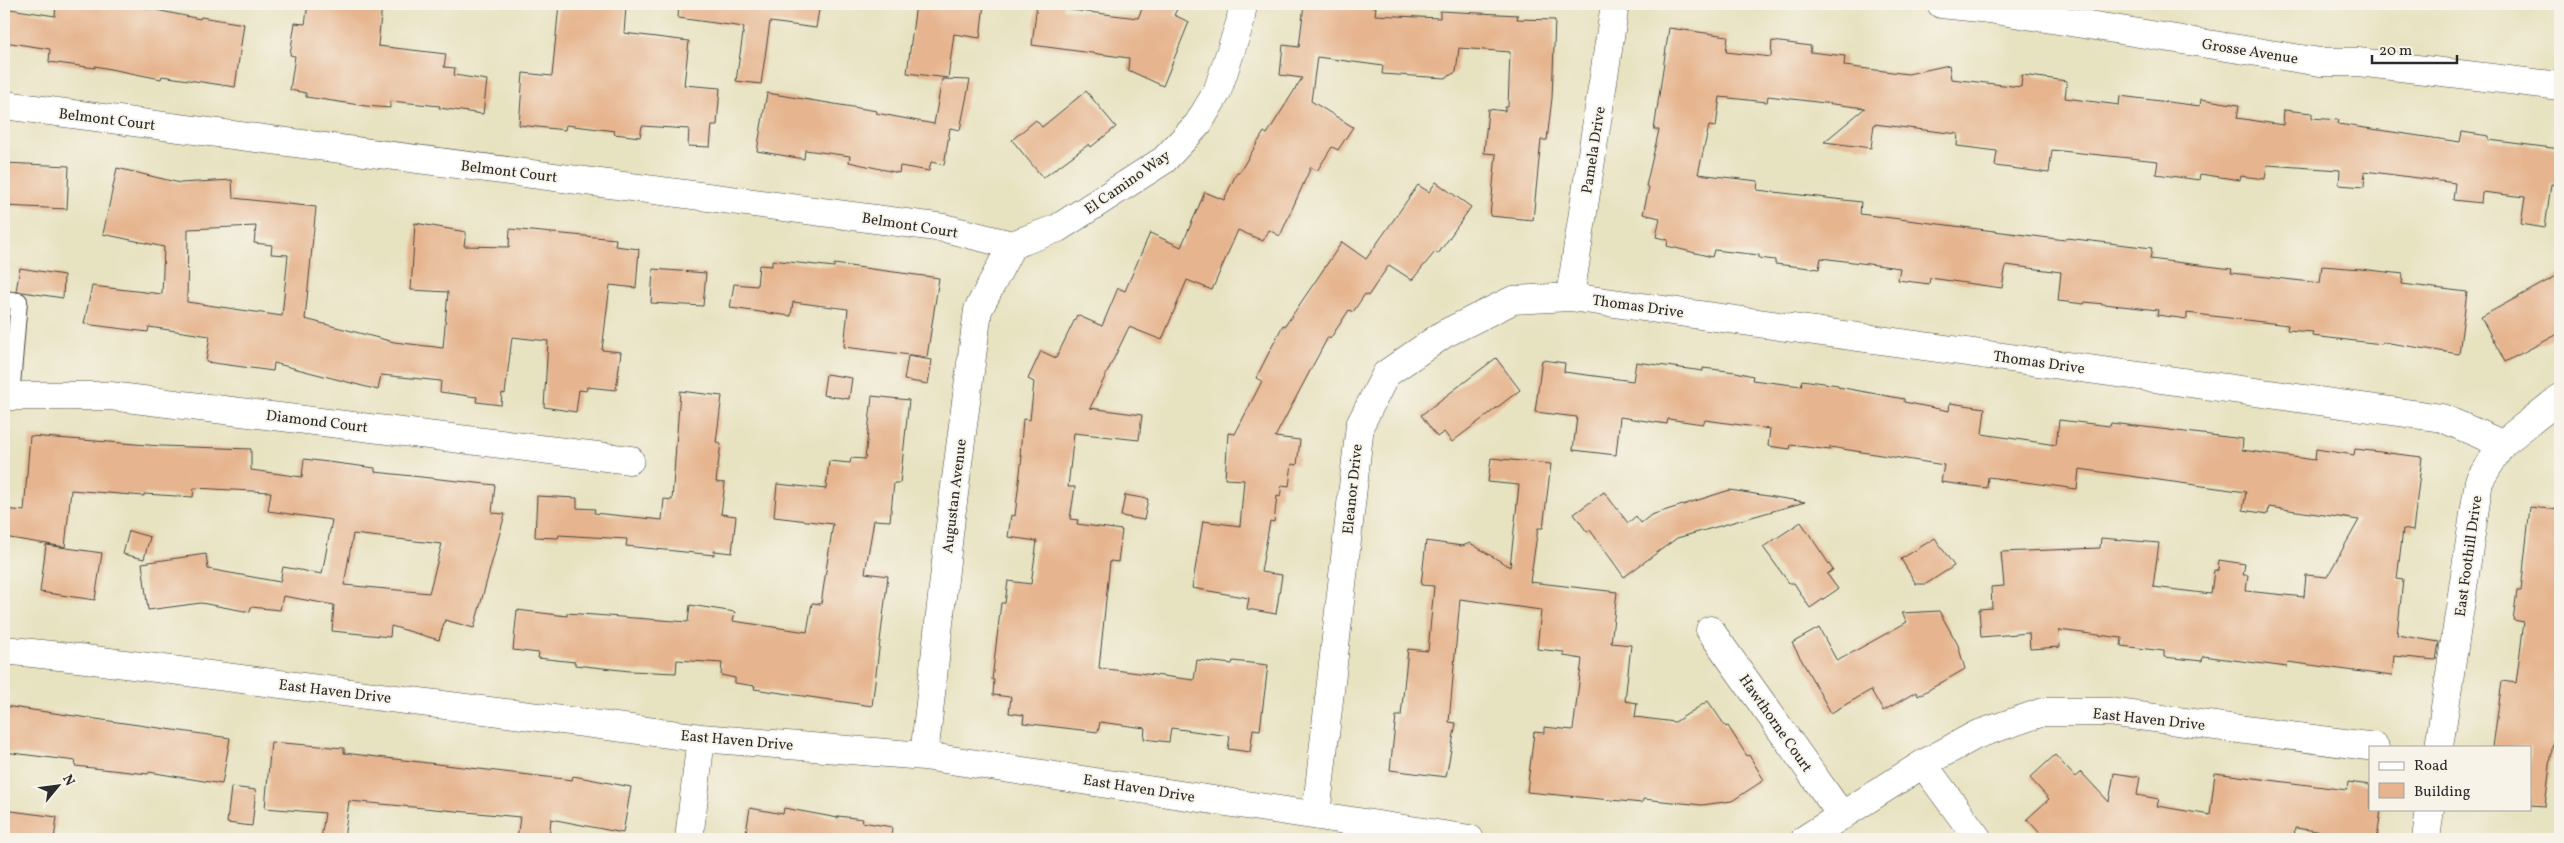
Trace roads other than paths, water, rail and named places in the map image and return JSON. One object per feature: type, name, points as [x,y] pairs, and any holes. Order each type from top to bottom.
[{"type":"street","name":"El Camino Way","points":[[1012,245],[1058,228],[1164,160],[1198,124],[1217,92],[1240,23],[1243,4]]},
{"type":"street","name":"Pamela Drive","points":[[1570,297],[1615,4]]},
{"type":"street","name":"Grosse Avenue","points":[[1941,4],[1989,6],[2320,62],[2358,62],[2560,86]]},
{"type":"street","name":"Belmont Court","points":[[4,105],[934,226],[1012,245]]},
{"type":"street","name":"Augustan Avenue","points":[[924,756],[950,517],[978,310],[1012,245]]},
{"type":"street","name":"Thomas Drive","points":[[1570,297],[2442,418],[2502,444]]},
{"type":"street","name":"Eleanor Drive","points":[[1316,815],[1360,425],[1386,374],[1444,334],[1513,300],[1570,297]]},
{"type":"street","name":"Diamond Court","points":[[8,396],[110,396],[630,460]]},
{"type":"street","name":"East Foothill Drive","points":[[2440,746],[2479,481],[2502,444],[2560,398]]},
{"type":"street","name":"Hawthorne Court","points":[[1710,630],[1842,816]]},
{"type":"street","name":"East Haven Drive","points":[[4,650],[700,738],[924,756],[1470,839]]},
{"type":"street","name":"East Haven Drive","points":[[1805,839],[1923,764],[1976,735],[2043,712],[2109,712],[2369,746]]},
{"type":"street","points":[[689,839],[700,738]]},
{"type":"street","points":[[1923,764],[1978,839]]},
{"type":"street","points":[[2426,839],[2430,810]]},
{"type":"lane","points":[[4,299],[19,301],[8,396]]}]
